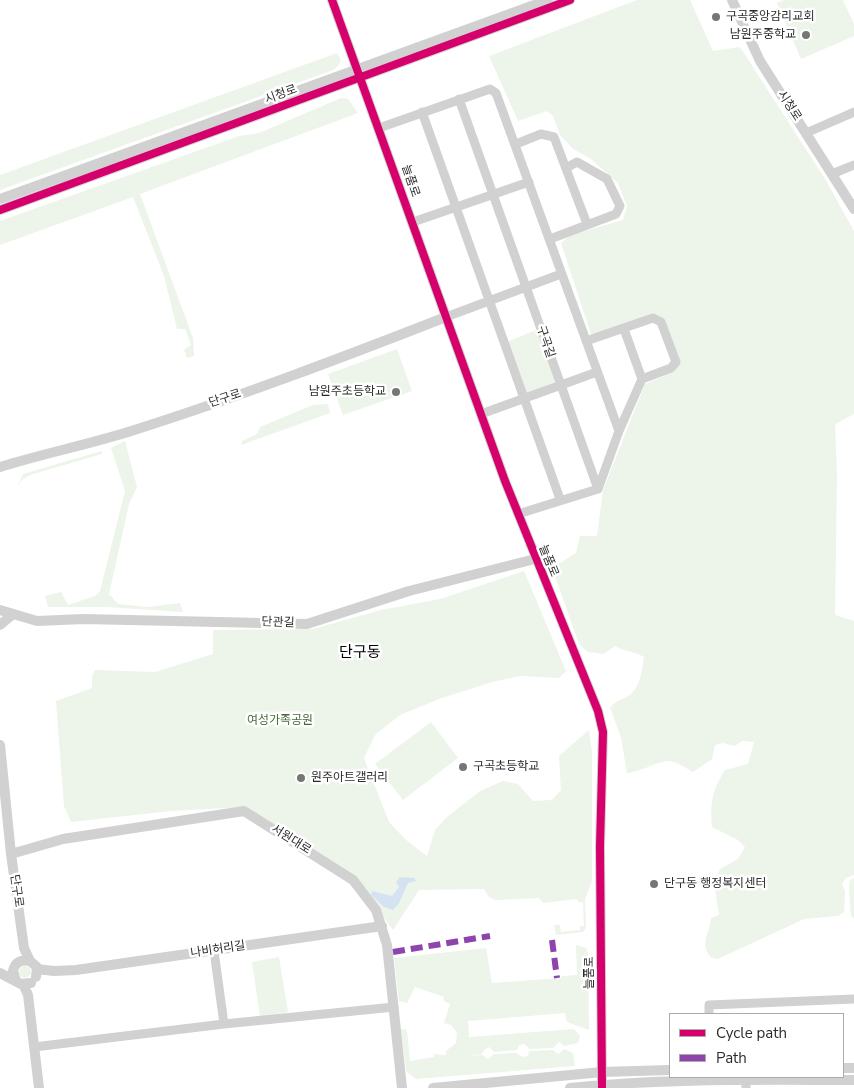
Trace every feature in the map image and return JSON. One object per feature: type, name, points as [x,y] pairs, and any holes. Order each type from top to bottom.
[{"type":"street","name":"늘품로","points":[[332,0],[535,560],[592,694],[603,732],[600,846],[602,1086]]},
{"type":"street","name":"시청로","points":[[0,210],[548,0]]},
{"type":"street","name":"시청로","points":[[0,199],[570,0]]},
{"type":"street","name":"시청로","points":[[732,0],[760,61],[854,209]]},
{"type":"street","points":[[379,128],[490,89],[496,93],[619,432]]},
{"type":"street","name":"구곡길","points":[[459,100],[598,489]]},
{"type":"street","points":[[422,112],[560,499]]},
{"type":"street","points":[[806,133],[854,112]]},
{"type":"street","points":[[516,144],[541,134],[554,137],[587,224]]},
{"type":"street","points":[[550,239],[616,214],[620,206],[607,179],[577,162],[566,168]]},
{"type":"street","points":[[832,174],[854,165]]},
{"type":"street","points":[[413,222],[529,182]]},
{"type":"street","points":[[446,317],[561,274]]},
{"type":"street","name":"단구로","points":[[0,467],[127,432],[220,402],[313,369],[446,317]]},
{"type":"street","points":[[586,341],[653,318],[661,322],[676,362],[671,368],[642,379]]},
{"type":"street","points":[[518,514],[560,499],[598,489],[619,432],[642,379],[624,329]]},
{"type":"street","points":[[481,414],[597,372]]},
{"type":"street","name":"단관길","points":[[0,610],[37,621],[84,619],[306,624],[409,591],[535,560]]},
{"type":"street","points":[[0,625],[12,615]]},
{"type":"street","name":"단구로","points":[[0,745],[11,854],[26,961],[26,978],[34,1047]]},
{"type":"street","name":"서원대로","points":[[11,854],[63,839],[244,811],[354,880],[376,910],[382,926],[394,1007],[402,1088]]},
{"type":"street","name":"나비허리길","points":[[26,978],[54,971],[214,951],[382,926]]},
{"type":"street","points":[[214,951],[224,1024]]},
{"type":"street","points":[[26,961],[16,963],[26,978]]},
{"type":"street","points":[[0,974],[26,978]]},
{"type":"street","points":[[709,1013],[709,1005],[854,999]]},
{"type":"street","points":[[39,1088],[34,1047],[224,1024],[394,1007]]},
{"type":"street","points":[[433,1088],[602,1072],[669,1070]]},
{"type":"street","points":[[570,1088],[854,1080]]},
{"type":"green space","points":[[637,0],[690,0],[713,51],[740,47],[825,179],[854,231],[854,414],[835,424],[837,474],[835,615],[854,621],[854,875],[846,878],[842,884],[845,891],[844,912],[838,916],[804,919],[718,959],[712,958],[705,944],[711,918],[719,915],[714,883],[720,869],[738,859],[745,847],[738,840],[712,827],[711,810],[713,797],[717,784],[725,770],[748,764],[754,742],[742,741],[735,746],[723,743],[715,745],[712,759],[693,772],[668,761],[627,773],[621,737],[610,708],[615,702],[627,697],[635,690],[640,679],[644,657],[615,646],[604,654],[588,652],[579,644],[552,568],[576,553],[580,536],[597,536],[603,490],[645,384],[675,371],[672,344],[651,316],[592,337],[561,243],[570,235],[623,220],[627,206],[618,183],[591,159],[573,149],[560,135],[553,116],[547,111],[518,121],[489,56]]},
{"type":"green space","points":[[784,0],[843,0],[854,24],[854,36],[801,59],[777,3]]},
{"type":"green space","points":[[337,53],[341,60],[339,65],[333,70],[0,190],[0,175]]},
{"type":"green space","points":[[341,98],[348,99],[358,113],[140,194],[193,338],[194,356],[187,358],[184,350],[191,345],[185,329],[177,329],[164,276],[133,197],[0,245],[0,221],[239,136],[259,133]]},
{"type":"green space","points":[[538,329],[555,382],[527,395],[507,342]]},
{"type":"green space","points":[[397,349],[412,391],[343,415],[328,374]]},
{"type":"green space","points":[[328,404],[330,413],[241,445],[242,441],[257,434],[260,427],[313,405]]},
{"type":"green space","points":[[125,441],[137,487],[129,504],[109,594],[118,604],[148,607],[180,603],[183,612],[106,607],[48,607],[45,596],[61,592],[68,605],[95,596],[100,591],[125,491],[111,448]]},
{"type":"green space","points":[[102,451],[102,454],[30,475],[18,485],[23,474]]},
{"type":"green space","name":"여성가족공원","points":[[524,571],[566,671],[559,678],[520,676],[492,682],[439,699],[400,715],[375,735],[364,758],[389,822],[406,840],[427,856],[435,830],[447,817],[480,791],[503,781],[518,784],[533,801],[552,800],[561,790],[559,756],[589,730],[592,752],[592,881],[585,899],[586,928],[583,932],[556,935],[554,925],[560,925],[561,932],[580,930],[580,926],[584,926],[583,902],[578,902],[577,899],[543,903],[539,898],[495,900],[489,897],[484,889],[419,890],[393,930],[355,878],[247,807],[171,811],[71,822],[64,806],[56,701],[92,688],[92,676],[95,670],[155,672],[213,654],[213,630],[313,629],[381,610],[440,599]]},
{"type":"green space","points":[[431,722],[458,758],[403,800],[375,764]]},
{"type":"green space","points":[[854,878],[854,918],[851,916],[849,888],[850,880]]},
{"type":"green space","points":[[576,945],[586,948],[588,953],[589,1030],[567,1022],[565,1013],[468,1021],[469,1037],[574,1029],[580,1036],[578,1043],[564,1046],[559,1042],[553,1048],[530,1049],[524,1044],[519,1045],[517,1050],[494,1052],[489,1047],[482,1054],[469,1056],[482,1055],[488,1059],[494,1054],[516,1053],[522,1057],[528,1056],[529,1051],[553,1050],[558,1054],[565,1049],[573,1053],[575,1066],[416,1079],[406,1071],[401,1029],[407,1030],[410,1061],[434,1057],[434,1054],[446,1055],[446,1051],[456,1043],[457,1033],[451,1025],[444,1023],[450,1004],[443,1000],[444,997],[415,987],[407,1003],[399,1001],[394,958],[486,948],[492,983],[577,975]]},
{"type":"green space","points":[[279,957],[288,1012],[260,1017],[252,962]]},
{"type":"green space","points":[[27,966],[30,967],[30,977],[23,978],[20,977],[19,970],[20,967]]},
{"type":"water","points":[[400,877],[414,878],[416,881],[408,883],[399,903],[393,910],[384,907],[371,895],[372,891],[392,896],[399,887],[396,882]]},
{"type":"marked path","points":[[393,952],[490,936]]},
{"type":"marked path","points":[[552,940],[557,978]]},
{"type":"cycle path","points":[[332,0],[505,481],[598,711],[603,732],[600,846],[602,1088]]},
{"type":"cycle path","points":[[0,210],[570,0]]},
{"type":"place","name":"구곡중앙감리교회","points":[[716,17]]},
{"type":"place","name":"남원주중학교","points":[[806,35]]},
{"type":"place","name":"남원주초등학교","points":[[396,392]]},
{"type":"place","name":"구곡초등학교","points":[[463,767]]},
{"type":"place","name":"원주아트갤러리","points":[[301,778]]},
{"type":"place","name":"단구동 행정복지센터","points":[[654,884]]},
{"type":"district","name":"단구동","points":[[360,653]]}]
